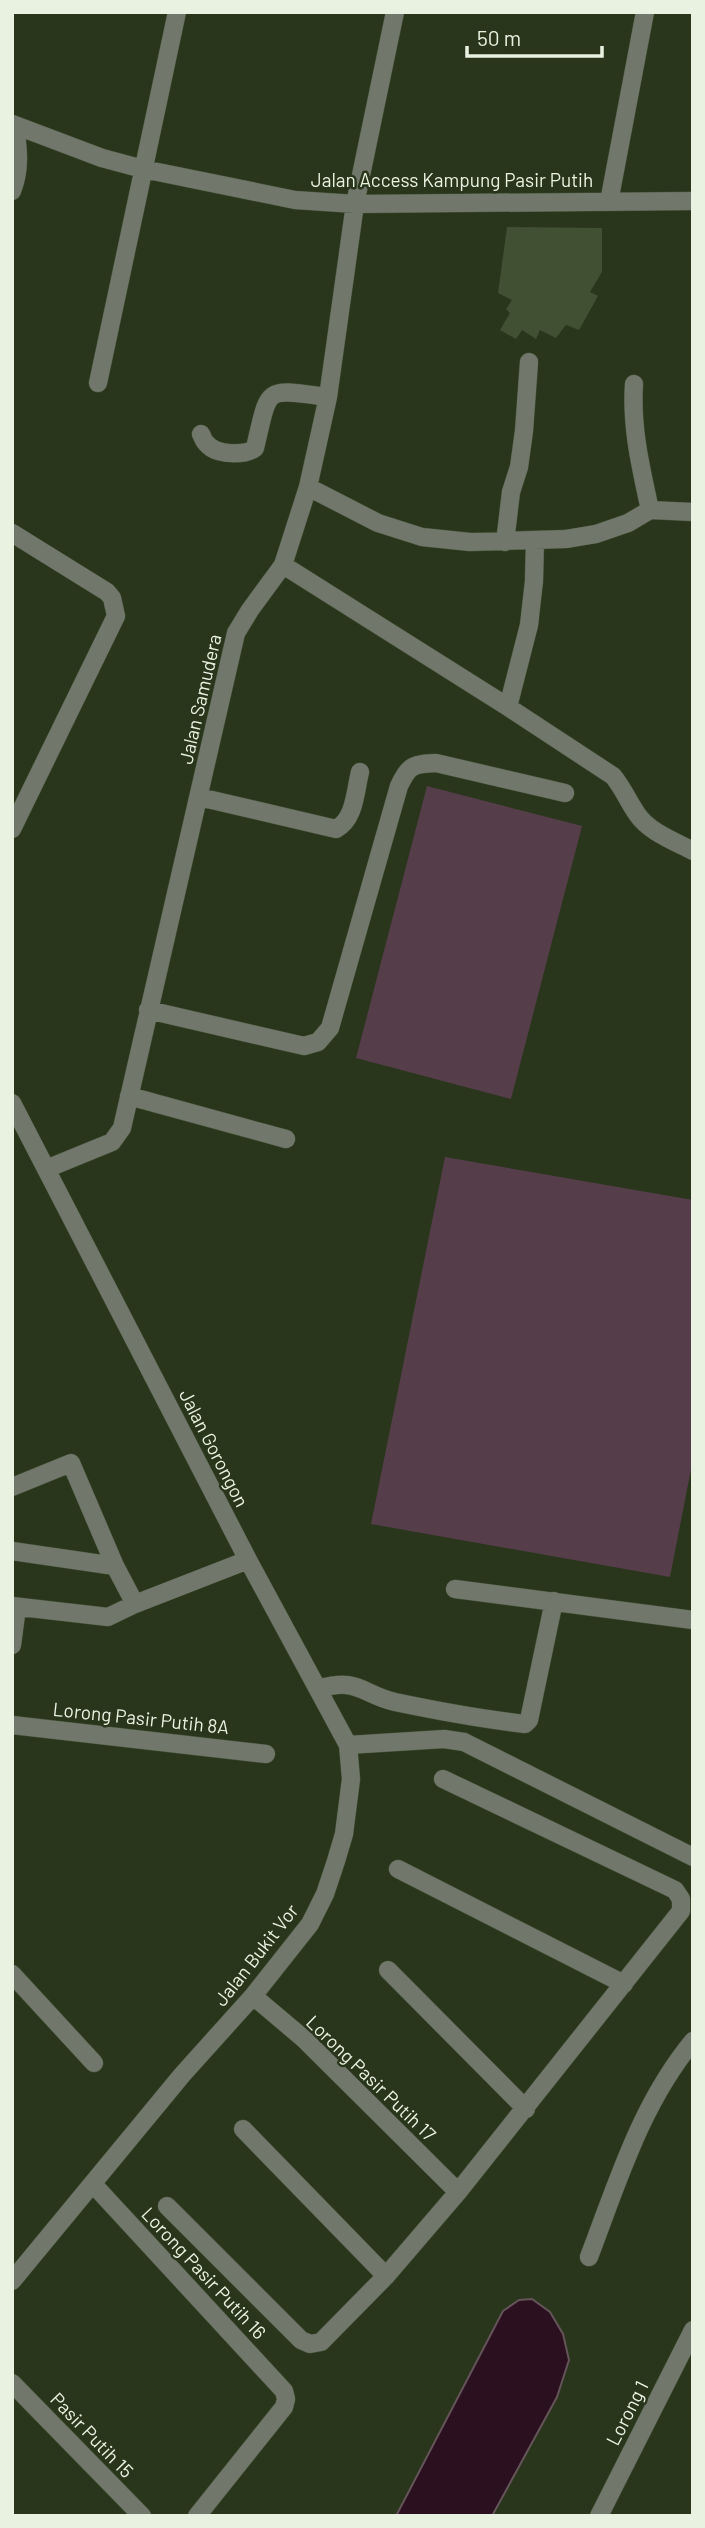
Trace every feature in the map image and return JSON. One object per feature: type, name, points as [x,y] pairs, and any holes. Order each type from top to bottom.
[{"type":"street","points":[[99,383],[177,12]]},
{"type":"street","name":"Jalan Samudera","points":[[46,1169],[112,1142],[122,1128],[236,633],[284,565],[308,487],[328,397],[355,204],[395,12]]},
{"type":"street","points":[[609,202],[645,12]]},
{"type":"street","points":[[12,191],[19,175],[14,125]]},
{"type":"street","name":"Jalan Access Kampung Pasir Putih","points":[[14,125],[102,158],[143,169],[295,200],[355,204],[693,201]]},
{"type":"street","points":[[505,542],[511,492],[519,467],[524,431],[529,362]]},
{"type":"street","points":[[634,384],[633,426],[649,510]]},
{"type":"street","points":[[201,434],[205,443],[213,449],[249,453],[255,448],[266,402],[272,395],[280,391],[328,397]]},
{"type":"street","points":[[308,487],[378,523],[422,537],[470,542],[566,539],[596,534],[628,523],[649,510],[693,512]]},
{"type":"street","points":[[12,533],[107,592],[112,598],[116,616],[12,829]]},
{"type":"street","points":[[508,707],[529,625],[535,540]]},
{"type":"street","points":[[284,565],[613,776],[622,786],[637,814],[649,827],[693,851]]},
{"type":"street","points":[[148,1010],[304,1046],[318,1042],[330,1028],[399,786],[407,770],[420,764],[436,763],[565,793]]},
{"type":"street","points":[[199,797],[336,829],[345,824],[350,813],[360,772]]},
{"type":"street","points":[[129,1096],[286,1139]]},
{"type":"street","name":"Jalan Gorongon","points":[[12,1103],[248,1560],[348,1745]]},
{"type":"street","points":[[12,1487],[71,1463],[115,1566],[135,1604]]},
{"type":"street","points":[[12,1551],[115,1566]]},
{"type":"street","points":[[12,1644],[15,1606],[108,1617],[248,1560]]},
{"type":"street","points":[[455,1589],[693,1620]]},
{"type":"street","points":[[317,1689],[344,1684],[357,1685],[391,1701],[525,1724],[529,1720],[554,1601]]},
{"type":"street","name":"Lorong Pasir Putih 8A","points":[[12,1725],[266,1754]]},
{"type":"street","points":[[348,1745],[444,1739],[464,1742],[693,1857]]},
{"type":"street","name":"Jalan Bukit Vor","points":[[12,2281],[182,2076],[253,1996],[310,1924],[325,1894],[344,1834],[351,1779],[348,1745]]},
{"type":"street","points":[[167,2206],[302,2340],[310,2344],[321,2342],[386,2276],[458,2192],[681,1911],[681,1899],[675,1890],[443,1779]]},
{"type":"street","points":[[398,1869],[624,1984]]},
{"type":"street","points":[[388,1970],[526,2109]]},
{"type":"street","points":[[12,1974],[94,2063]]},
{"type":"street","name":"Lorong Pasir Putih 17","points":[[253,1996],[304,2039],[458,2192]]},
{"type":"street","points":[[589,2256],[642,2119],[662,2083],[693,2041]]},
{"type":"street","points":[[243,2129],[386,2276]]},
{"type":"street","name":"Lorong Pasir Putih 16","points":[[93,2184],[284,2391],[284,2407],[197,2516]]},
{"type":"street","name":"Lorong 1","points":[[599,2516],[693,2330]]},
{"type":"street","name":"Pasir Putih 15","points":[[12,2383],[142,2516]]},
{"type":"shaded area","points":[[427,786],[582,826],[511,1099],[356,1058]]},
{"type":"shaded area","points":[[445,1157],[693,1200],[693,1459],[670,1577],[371,1524]]},
{"type":"shaded area","points":[[532,2299],[550,2312],[563,2334],[569,2360],[557,2397],[492,2516],[396,2516],[503,2311],[519,2300]]},
{"type":"building","points":[[507,227],[602,228],[602,272],[590,292],[598,296],[579,330],[566,325],[556,338],[540,330],[536,339],[522,330],[516,339],[500,330],[510,313],[506,309],[512,300],[498,293]]}]
